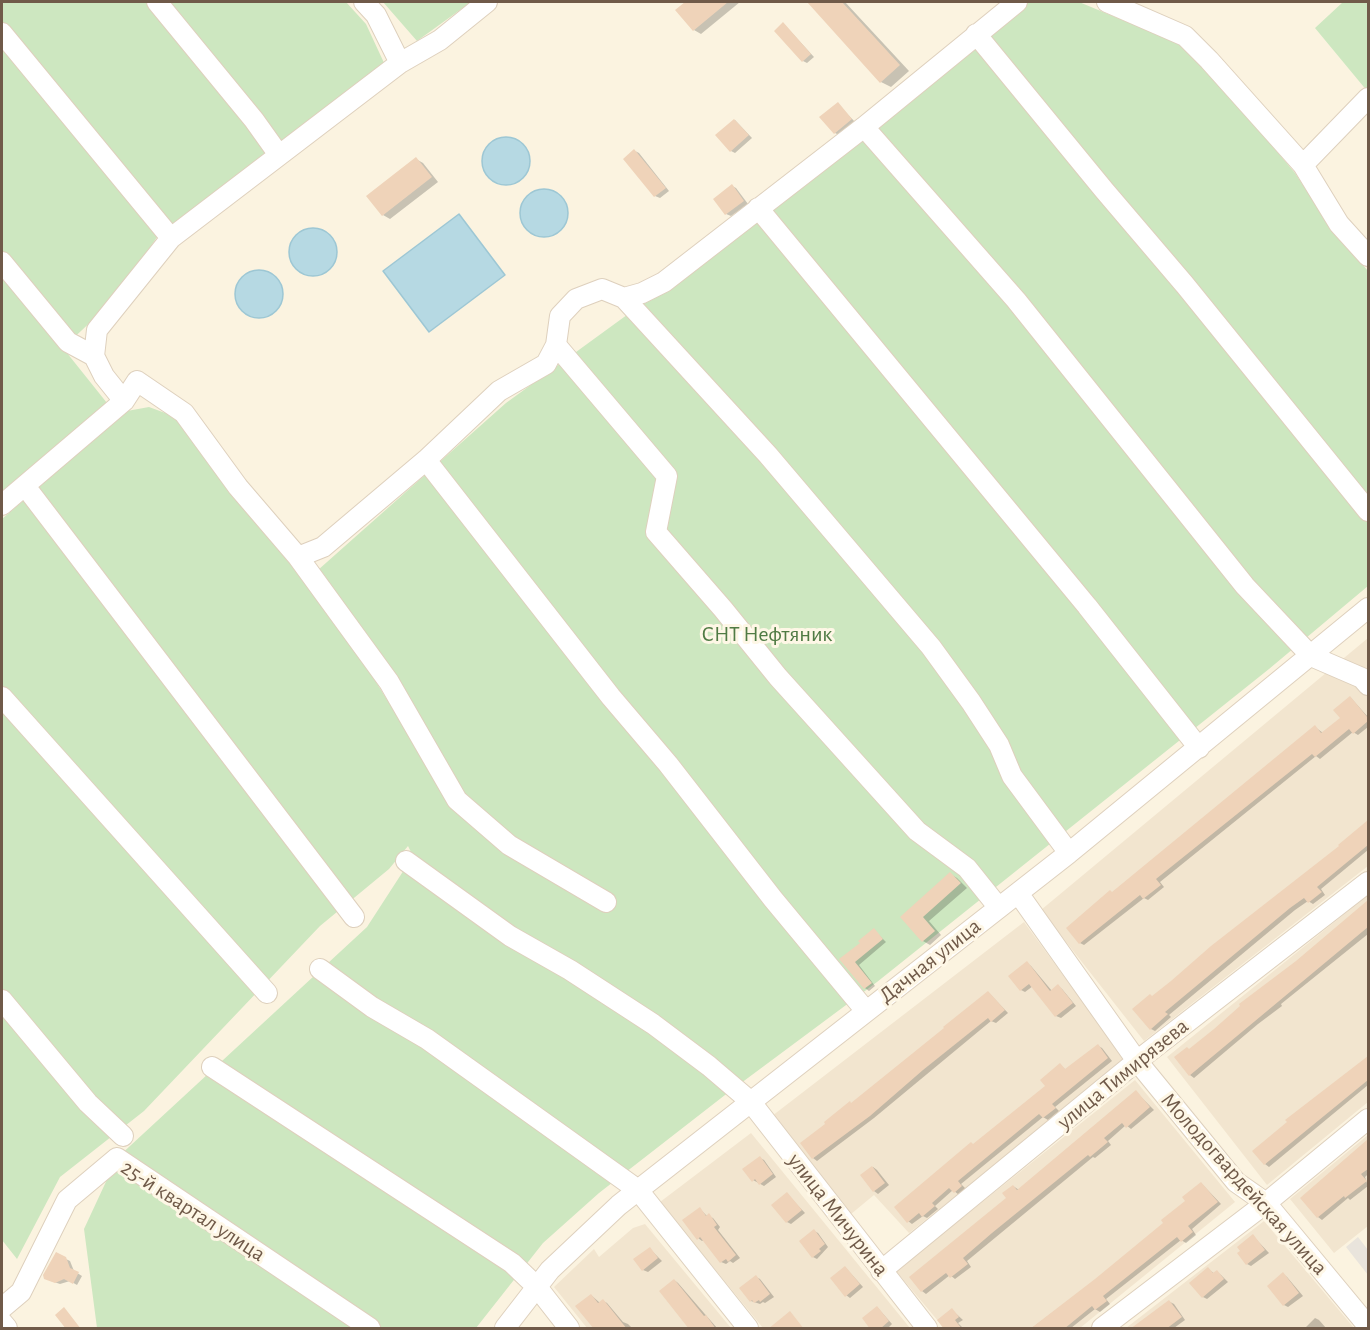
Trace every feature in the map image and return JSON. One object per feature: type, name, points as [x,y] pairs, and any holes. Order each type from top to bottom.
[{"type":"street","points":[[157,2],[254,120],[279,155]]},
{"type":"street","points":[[364,2],[376,15],[400,63]]},
{"type":"street","points":[[124,400],[104,376],[94,356],[97,330],[171,238],[400,63],[440,40],[487,2]]},
{"type":"street","points":[[624,298],[642,293],[664,282],[864,127],[1017,2]]},
{"type":"street","points":[[1107,2],[1185,36],[1302,165],[1339,224],[1368,256]]},
{"type":"street","points":[[2,33],[171,238]]},
{"type":"street","points":[[975,34],[1185,285],[1368,511]]},
{"type":"street","points":[[1302,165],[1368,98]]},
{"type":"street","points":[[864,127],[1016,300],[1245,586],[1311,656],[1362,678],[1368,685]]},
{"type":"street","points":[[758,208],[1087,606],[1199,748]]},
{"type":"street","points":[[2,262],[68,342],[94,356]]},
{"type":"street","points":[[298,557],[323,547],[426,460],[499,391],[546,364],[556,345],[560,316],[576,299],[602,289],[624,298],[768,455],[930,647],[971,702],[999,745],[1012,776],[1069,853]]},
{"type":"street","points":[[556,345],[667,476],[656,532],[778,677],[917,831],[967,868],[999,908]]},
{"type":"street","points":[[4,498],[25,486],[124,400],[137,381],[184,413],[238,487],[298,557],[389,682],[457,800],[508,845],[606,902]]},
{"type":"street","points":[[426,460],[611,697],[668,764],[773,899],[866,1011]]},
{"type":"street","points":[[25,486],[354,917]]},
{"type":"street","name":"Дачная улица","points":[[505,1329],[550,1270],[619,1205],[1069,853],[1368,608]]},
{"type":"street","points":[[2,697],[267,993]]},
{"type":"street","name":"улица Мичурина","points":[[406,861],[510,936],[570,970],[653,1024],[709,1066],[750,1101],[927,1329]]},
{"type":"street","name":"улица Тимирязева","points":[[881,1271],[1137,1061],[1368,882]]},
{"type":"street","name":"Молодогвардейская улица","points":[[1018,893],[1137,1061],[1236,1182],[1266,1203],[1368,1326]]},
{"type":"street","points":[[320,969],[372,1006],[427,1039],[638,1190],[748,1329]]},
{"type":"street","points":[[2,1000],[88,1103],[123,1136]]},
{"type":"street","points":[[212,1067],[512,1263],[537,1287],[569,1329]]},
{"type":"street","points":[[1105,1328],[1266,1203],[1368,1119]]},
{"type":"street","name":"25-й квартал улица","points":[[3,1321],[21,1292],[67,1200],[117,1158],[370,1329]]},
{"type":"shaded area","points":[[1368,638],[1368,866],[1144,1041],[1041,910]]},
{"type":"shaded area","points":[[1368,895],[1368,1102],[1267,1185],[1167,1057]]},
{"type":"shaded area","points":[[1024,922],[1126,1061],[909,1233],[874,1195],[851,1214],[772,1116]]},
{"type":"shaded area","points":[[1135,1080],[1235,1202],[1080,1328],[944,1328],[896,1271]]},
{"type":"shaded area","points":[[751,1133],[910,1328],[763,1328],[660,1202]]},
{"type":"shaded area","points":[[1368,1135],[1368,1226],[1334,1253],[1290,1199]]},
{"type":"shaded area","points":[[1264,1221],[1354,1328],[1126,1328]]},
{"type":"shaded area","points":[[645,1224],[731,1328],[587,1328],[554,1287],[594,1249],[599,1257],[633,1228]]},
{"type":"shaded area","points":[[1358,1237],[1368,1250],[1368,1275],[1346,1247]]},
{"type":"green space","points":[[2,2],[346,2],[366,24],[385,65],[157,237],[118,296],[63,348],[107,403],[2,492]]},
{"type":"green space","points":[[383,2],[471,2],[417,41]]},
{"type":"green space","name":"СНТ Нефтяник","points":[[1028,2],[1079,2],[1178,43],[1204,65],[1295,173],[1331,228],[1368,271],[1368,586],[1269,669],[877,982],[725,1095],[599,1193],[543,1243],[476,1328],[97,1328],[84,1229],[117,1158],[367,927],[413,856],[408,846],[389,869],[320,926],[144,1111],[60,1177],[17,1259],[2,1240],[2,519],[127,411],[149,407],[176,417],[350,640],[407,732],[318,570],[506,403],[701,261]]},
{"type":"green space","points":[[1343,2],[1368,2],[1368,92],[1315,28]]},
{"type":"water","points":[[501,137],[511,137],[523,144],[530,156],[530,166],[523,178],[511,185],[501,185],[486,174],[482,166],[482,156],[493,141]]},
{"type":"water","points":[[539,189],[549,189],[561,196],[568,208],[568,218],[561,230],[549,237],[539,237],[524,226],[520,218],[520,208],[531,193]]},
{"type":"water","points":[[459,214],[505,275],[429,332],[383,271]]},
{"type":"water","points":[[308,228],[318,228],[333,238],[337,252],[333,266],[327,272],[318,276],[308,276],[293,266],[289,257],[289,247],[299,232]]},
{"type":"water","points":[[254,270],[264,270],[276,277],[283,289],[283,299],[276,311],[264,318],[254,318],[239,307],[235,299],[235,289],[246,274]]},
{"type":"building","points":[[685,2],[728,2],[693,31],[675,10]]},
{"type":"building","points":[[807,2],[842,2],[900,65],[880,83]]},
{"type":"building","points":[[783,22],[811,54],[802,62],[774,31]]},
{"type":"building","points":[[838,102],[852,119],[834,134],[819,117]]},
{"type":"building","points":[[734,119],[749,135],[730,152],[715,135]]},
{"type":"building","points":[[634,149],[666,188],[654,197],[623,159]]},
{"type":"building","points":[[416,157],[432,177],[382,216],[366,196]]},
{"type":"building","points":[[732,184],[744,201],[725,215],[713,199]]},
{"type":"building","points":[[1350,696],[1368,721],[1353,734],[1349,729],[1315,757],[1312,754],[1156,879],[1161,885],[1143,899],[1140,895],[1079,944],[1066,928],[1315,725],[1321,733],[1340,718],[1333,710]]},
{"type":"building","points":[[1368,820],[1368,845],[1317,887],[1322,892],[1308,903],[1304,898],[1290,908],[1165,1012],[1168,1014],[1150,1030],[1132,1009],[1171,981]]},
{"type":"building","points":[[950,872],[961,883],[923,917],[935,931],[922,942],[900,917]]},
{"type":"building","points":[[1368,900],[1368,927],[1189,1076],[1174,1057],[1187,1047],[1189,1049],[1214,1029],[1240,1006],[1239,1004],[1296,961]]},
{"type":"building","points":[[874,928],[883,939],[855,962],[872,983],[864,989],[839,959],[860,943],[858,941]]},
{"type":"building","points":[[1027,961],[1050,991],[1058,984],[1073,1003],[1055,1017],[1029,984],[1020,991],[1008,976]]},
{"type":"building","points":[[988,991],[1005,1010],[991,1022],[988,1018],[870,1116],[812,1159],[800,1143]]},
{"type":"building","points":[[1098,1044],[1108,1058],[1052,1104],[1056,1108],[1043,1118],[1039,1114],[958,1181],[962,1186],[954,1193],[949,1188],[932,1203],[935,1206],[922,1217],[919,1213],[907,1223],[894,1207],[971,1142],[973,1144],[1045,1086],[1040,1080],[1060,1063],[1065,1069]]},
{"type":"building","points":[[1368,1056],[1368,1080],[1264,1165],[1252,1151],[1287,1122],[1285,1120]]},
{"type":"building","points":[[1136,1090],[1150,1107],[1126,1128],[1122,1123],[1104,1138],[1108,1142],[1090,1157],[1088,1155],[963,1258],[968,1264],[950,1278],[946,1273],[921,1292],[909,1277],[1006,1198],[1002,1193],[1013,1185],[1017,1190]]},
{"type":"building","points":[[1368,1139],[1368,1169],[1361,1174],[1367,1181],[1317,1218],[1300,1198]]},
{"type":"building","points":[[760,1156],[773,1174],[759,1185],[755,1179],[752,1182],[742,1169]]},
{"type":"building","points":[[872,1166],[885,1183],[873,1192],[860,1175]]},
{"type":"building","points":[[1201,1182],[1218,1202],[1188,1226],[1193,1232],[1181,1242],[1177,1237],[1103,1296],[1107,1301],[1095,1310],[1092,1306],[1064,1329],[1030,1329],[1163,1223],[1161,1220],[1185,1201],[1182,1197]]},
{"type":"building","points":[[787,1192],[802,1210],[786,1223],[771,1205]]},
{"type":"building","points":[[700,1207],[706,1216],[709,1213],[717,1225],[714,1227],[736,1255],[728,1262],[726,1259],[720,1263],[700,1237],[697,1240],[682,1220]]},
{"type":"building","points":[[814,1229],[825,1244],[819,1249],[821,1251],[812,1258],[799,1241]]},
{"type":"building","points":[[1253,1234],[1265,1250],[1246,1265],[1237,1253],[1240,1251],[1237,1247]]},
{"type":"building","points":[[650,1247],[658,1258],[642,1271],[633,1259]]},
{"type":"building","points":[[56,1252],[66,1257],[70,1268],[79,1272],[73,1284],[64,1279],[55,1283],[44,1279],[43,1275]]},
{"type":"building","points":[[845,1266],[860,1284],[845,1297],[830,1278]]},
{"type":"building","points":[[1208,1267],[1213,1273],[1217,1270],[1224,1279],[1202,1298],[1189,1283]]},
{"type":"building","points":[[1283,1272],[1299,1293],[1283,1306],[1267,1286]]},
{"type":"building","points":[[756,1275],[770,1294],[760,1302],[759,1300],[754,1303],[752,1300],[750,1302],[739,1288]]},
{"type":"building","points":[[674,1279],[716,1329],[689,1329],[659,1291]]},
{"type":"building","points":[[591,1294],[598,1303],[603,1299],[627,1329],[594,1329],[575,1306]]},
{"type":"building","points":[[1169,1300],[1182,1317],[1166,1329],[1130,1329]]},
{"type":"building","points":[[877,1306],[889,1321],[880,1329],[870,1329],[862,1318]]},
{"type":"building","points":[[64,1307],[81,1329],[66,1329],[55,1315]]},
{"type":"building","points":[[952,1308],[959,1317],[955,1320],[962,1329],[944,1329],[937,1320]]},
{"type":"building","points":[[790,1311],[804,1329],[768,1329]]}]
